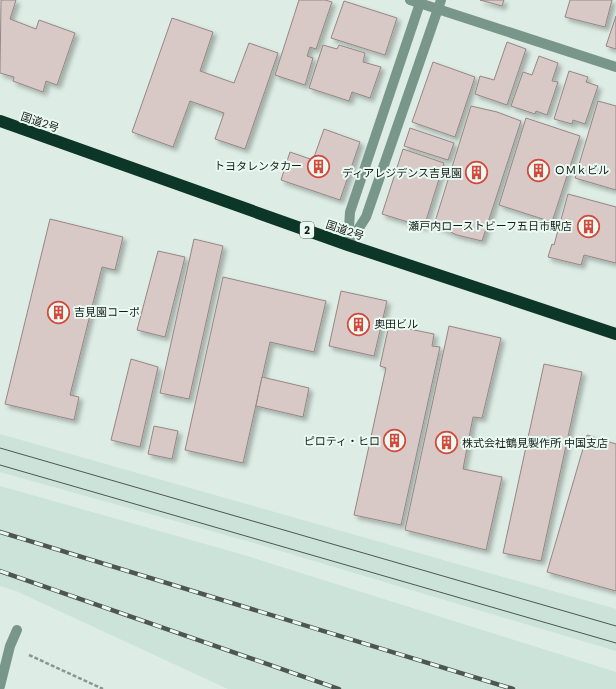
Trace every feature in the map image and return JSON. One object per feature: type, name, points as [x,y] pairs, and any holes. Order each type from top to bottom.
[{"type":"highway","name":"国道2号","points":[[0,122],[348,244],[616,334]]},
{"type":"street","points":[[410,0],[440,4],[616,67]]},
{"type":"street","points":[[348,244],[350,212],[421,1]]},
{"type":"street","points":[[348,244],[366,217],[440,4]]},
{"type":"street","points":[[0,686],[10,646],[17,630]]},
{"type":"path","points":[[10,646],[103,689]]},
{"type":"shaded area","points":[[0,434],[616,609],[616,651],[254,543],[0,472]]},
{"type":"shaded area","points":[[0,486],[244,555],[616,672],[616,689],[228,689],[16,591],[0,586]]},
{"type":"building","points":[[1,0],[16,0],[10,19],[36,29],[39,20],[75,33],[57,85],[46,81],[43,92],[13,81],[14,77],[0,73]]},
{"type":"building","points":[[299,0],[325,0],[332,2],[316,49],[310,47],[307,56],[313,58],[305,85],[275,75]]},
{"type":"building","points":[[480,0],[504,0],[502,6]]},
{"type":"building","points":[[570,0],[612,0],[605,27],[565,17]]},
{"type":"building","points":[[344,1],[397,18],[385,55],[331,38]]},
{"type":"building","points":[[616,16],[616,49],[606,46]]},
{"type":"building","points":[[172,18],[213,32],[200,71],[234,83],[249,43],[278,53],[245,149],[215,139],[224,113],[190,101],[173,147],[132,132]]},
{"type":"building","points":[[507,42],[526,49],[507,105],[475,94],[480,76],[494,80]]},
{"type":"building","points":[[323,45],[337,49],[339,45],[365,53],[363,62],[381,67],[370,98],[352,92],[349,101],[309,88]]},
{"type":"building","points":[[539,56],[558,63],[552,81],[558,82],[547,115],[536,111],[535,114],[511,106],[523,72],[532,75]]},
{"type":"building","points":[[433,62],[475,77],[455,137],[412,122]]},
{"type":"building","points":[[569,71],[588,77],[586,82],[598,86],[585,124],[573,120],[572,124],[554,119]]},
{"type":"building","points":[[598,101],[616,106],[616,190],[575,178]]},
{"type":"building","name":"ディアレジデンス吉見園","points":[[471,106],[497,112],[521,121],[482,241],[457,235],[434,225]]},
{"type":"building","name":"ＯＭｋビル","points":[[526,118],[580,136],[552,222],[499,205]]},
{"type":"building","points":[[410,128],[454,143],[448,160],[404,146]]},
{"type":"building","name":"トヨタレンタカー","points":[[324,129],[360,142],[340,200],[281,180],[290,152],[313,160]]},
{"type":"building","points":[[403,149],[444,163],[424,227],[382,214]]},
{"type":"building","name":"瀬戸内ローストビーフ五日市駅店","points":[[568,194],[616,207],[616,263],[584,255],[581,265],[548,257],[552,244],[554,245]]},
{"type":"building","name":"吉見園コーポ","points":[[50,219],[123,237],[115,270],[102,267],[70,395],[79,397],[74,420],[5,404]]},
{"type":"building","points":[[194,239],[223,246],[189,399],[160,393]]},
{"type":"building","points":[[158,251],[185,257],[165,337],[137,330]]},
{"type":"building","points":[[223,277],[326,301],[314,352],[270,342],[243,463],[185,450]]},
{"type":"building","name":"奥田ビル","points":[[341,291],[387,301],[374,356],[329,346]]},
{"type":"building","name":"ピロティ・ヒロ","points":[[389,325],[434,334],[432,346],[440,347],[401,525],[354,515],[386,368],[380,366]]},
{"type":"building","name":"株式会社鶴見製作所 中国支店","points":[[449,326],[501,338],[482,418],[473,417],[463,469],[502,477],[486,550],[405,530]]},
{"type":"building","points":[[131,359],[158,367],[140,447],[111,440]]},
{"type":"building","points":[[544,364],[582,372],[541,561],[503,553]]},
{"type":"building","points":[[262,377],[309,388],[303,417],[256,406]]},
{"type":"building","points":[[154,426],[178,431],[172,459],[148,454]]},
{"type":"building","points":[[587,435],[616,444],[616,591],[547,572]]},
{"type":"tram line","points":[[0,448],[616,626]]},
{"type":"tram line","points":[[0,465],[616,643]]},
{"type":"railway","points":[[0,532],[513,689]]},
{"type":"railway","points":[[0,571],[339,689]]},
{"type":"place","name":"トヨタレンタカー","points":[[318,166]]},
{"type":"place","name":"ＯＭｋビル","points":[[539,170]]},
{"type":"place","name":"ディアレジデンス吉見園","points":[[477,173]]},
{"type":"place","name":"瀬戸内ローストビーフ五日市駅店","points":[[588,226]]},
{"type":"place","name":"吉見園コーポ","points":[[59,312]]},
{"type":"place","name":"奥田ビル","points":[[358,324]]},
{"type":"place","name":"ピロティ・ヒロ","points":[[395,441]]},
{"type":"place","name":"株式会社鶴見製作所 中国支店","points":[[446,443]]}]
